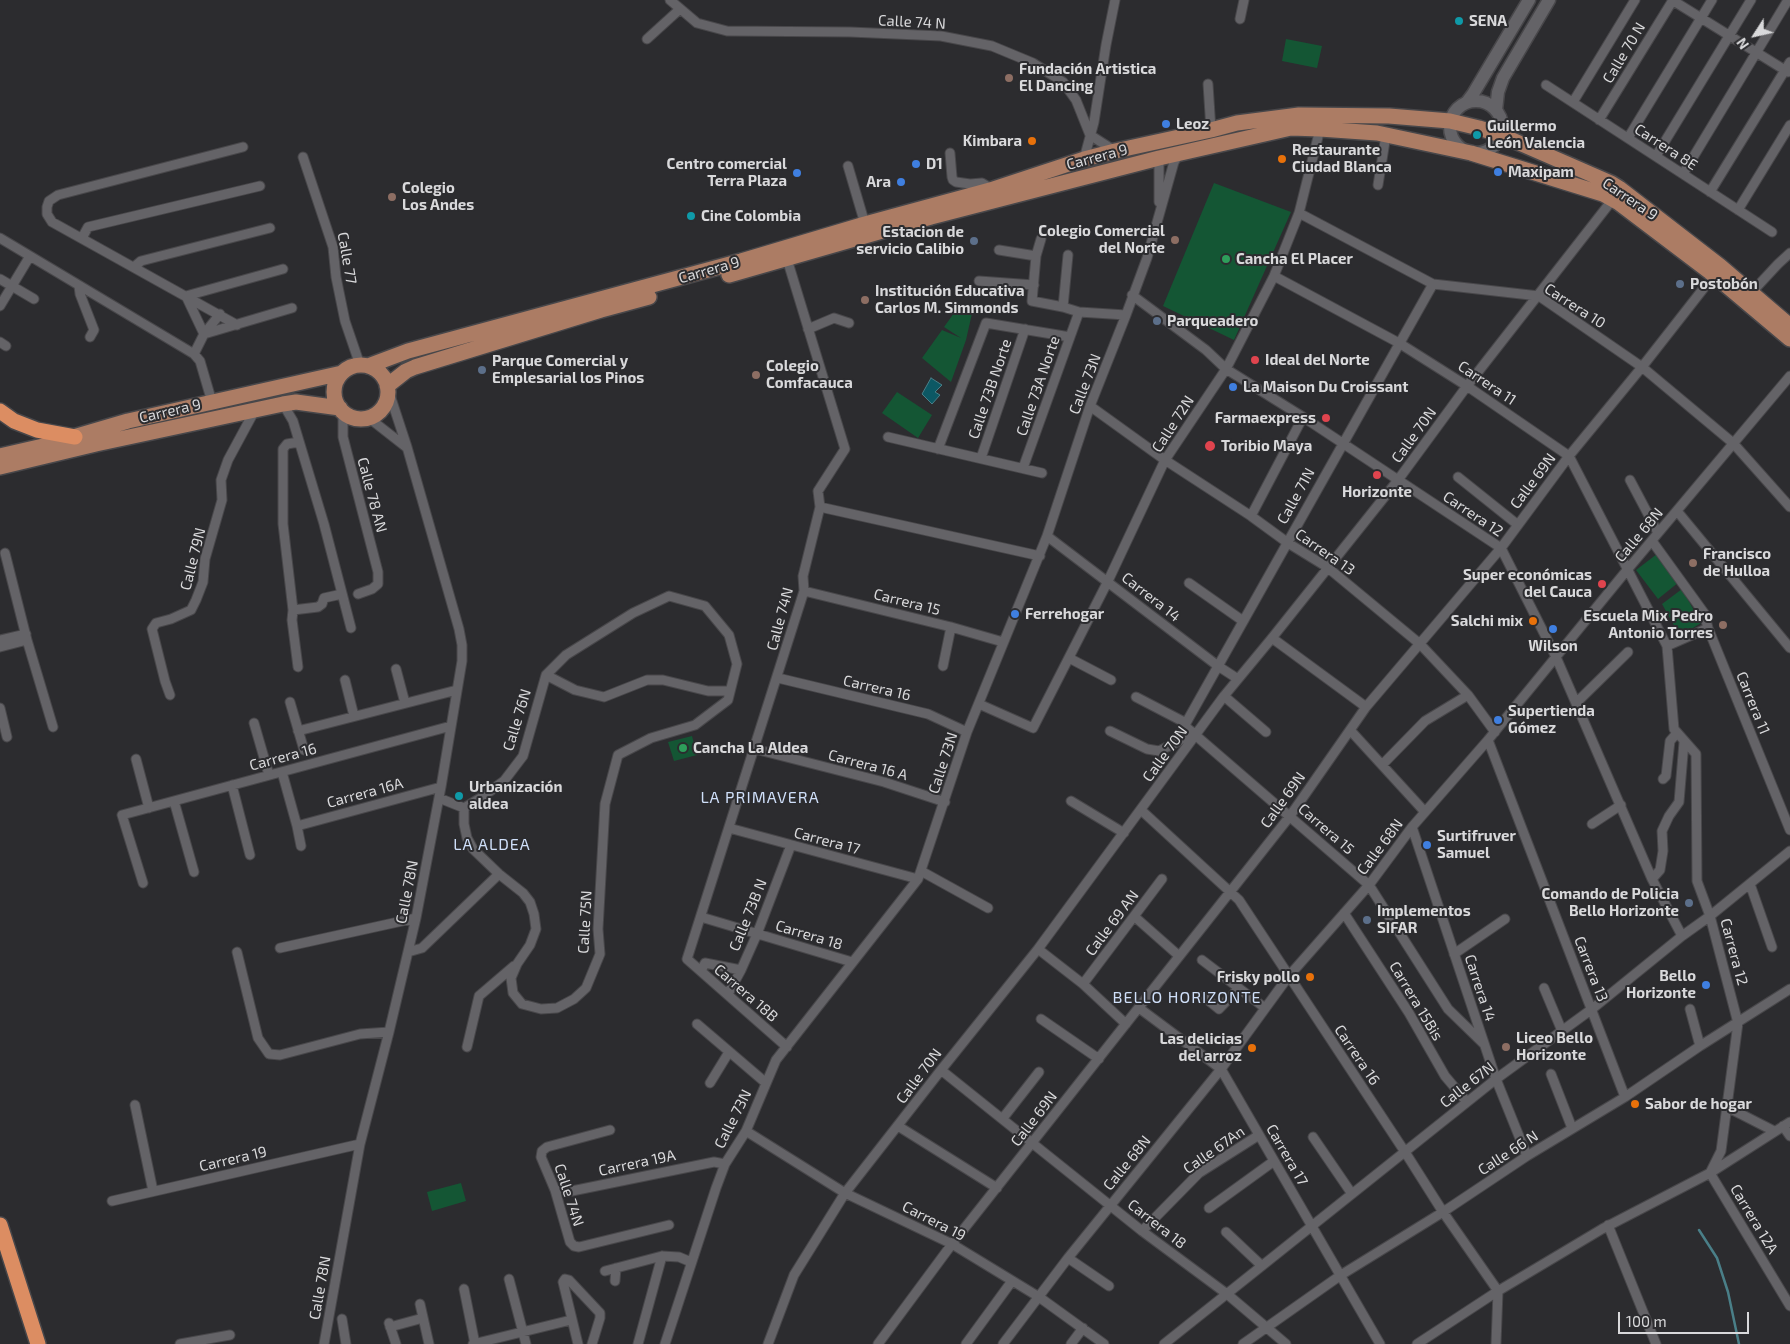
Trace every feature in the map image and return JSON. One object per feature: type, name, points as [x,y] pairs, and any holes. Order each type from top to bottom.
[{"type":"highway","points":[[0,411],[14,421],[37,430],[75,437]]},
{"type":"highway","points":[[0,1225],[38,1344]]},
{"type":"main road","name":"Carrera 9","points":[[364,366],[506,323],[662,283],[990,190],[1084,159],[1237,123],[1299,115],[1389,116],[1450,121],[1501,135],[1619,188],[1752,292],[1790,326]]},
{"type":"main road","name":"Carrera 9","points":[[387,387],[406,371],[415,367],[601,310],[788,259],[931,217],[1158,158],[1291,128],[1386,135],[1471,153],[1603,194],[1614,199],[1714,275],[1790,339]]},
{"type":"main road","points":[[1158,158],[1166,148],[1196,140],[1211,130]]},
{"type":"main road","points":[[354,366],[364,366],[376,370],[383,377],[387,387],[386,401],[380,412],[369,418],[356,419],[341,410],[334,394],[338,379],[342,373],[354,366]]},
{"type":"main road","name":"Carrera 9","points":[[0,456],[43,446],[128,421],[342,373]]},
{"type":"main road","name":"Carrera 9","points":[[0,467],[96,444],[283,404],[296,402],[341,410]]},
{"type":"street","name":"Calle 74 N","points":[[670,0],[697,23],[727,31],[850,32],[941,36],[992,46],[1033,63],[1063,82],[1076,100],[1090,135]]},
{"type":"street","points":[[1084,159],[1094,122],[1106,45],[1116,0]]},
{"type":"street","points":[[1240,19],[1244,0]]},
{"type":"street","points":[[1467,102],[1480,101],[1486,103],[1496,110],[1500,118],[1501,135],[1492,148],[1486,152],[1471,153],[1456,145],[1450,130],[1450,121],[1456,110],[1467,102],[1478,86],[1529,0]]},
{"type":"street","points":[[1496,110],[1498,92],[1503,78],[1549,0]]},
{"type":"street","points":[[1572,102],[1634,0]]},
{"type":"street","points":[[1672,0],[1756,52],[1788,68],[1710,192]]},
{"type":"street","name":"Calle 70 N","points":[[1600,120],[1672,0]]},
{"type":"street","points":[[1628,138],[1712,0]]},
{"type":"street","points":[[1656,156],[1751,0]]},
{"type":"street","points":[[1683,174],[1788,0]]},
{"type":"street","points":[[647,39],[680,9]]},
{"type":"street","points":[[1208,84],[1211,130]]},
{"type":"street","name":"Carrera 8E","points":[[1546,85],[1772,232]]},
{"type":"street","points":[[1738,210],[1790,125]]},
{"type":"street","name":"Calle 72N","points":[[979,704],[1033,728],[1108,581],[1165,460],[1226,369],[1274,276],[1299,213],[1320,129]]},
{"type":"street","points":[[1090,135],[1115,151]]},
{"type":"street","points":[[1378,185],[1386,135]]},
{"type":"street","points":[[237,325],[52,222],[47,214],[46,207],[49,201],[58,195],[243,147]]},
{"type":"street","points":[[950,153],[953,180],[970,184],[982,183],[990,190]]},
{"type":"street","name":"Calle 73N","points":[[666,1344],[691,1262],[725,1164],[746,1131],[776,1060],[920,875],[967,732],[1040,556],[1090,406],[1147,258],[1174,162],[1179,154]]},
{"type":"street","name":"Calle 77","points":[[303,157],[333,247],[336,277],[345,321],[364,366]]},
{"type":"street","points":[[1158,158],[1159,217]]},
{"type":"street","points":[[848,166],[866,224]]},
{"type":"street","points":[[82,238],[88,227],[260,186]]},
{"type":"street","name":"Calle 70N","points":[[768,1344],[794,1275],[845,1193],[1038,949],[1141,810],[1191,730],[1224,696],[1398,480],[1467,386],[1614,199]]},
{"type":"street","name":"Carrera 10","points":[[1299,213],[1433,284],[1539,296],[1642,368],[1733,443],[1790,507]]},
{"type":"street","points":[[134,267],[141,261],[270,228]]},
{"type":"street","points":[[0,238],[194,354],[200,361],[212,402]]},
{"type":"street","points":[[1041,239],[1036,256],[1032,301],[1079,312],[1126,315]]},
{"type":"street","points":[[999,250],[1036,256]]},
{"type":"street","points":[[1752,292],[1790,253]]},
{"type":"street","points":[[1063,307],[1068,255]]},
{"type":"street","points":[[0,306],[30,256]]},
{"type":"street","name":"Calle 74N","points":[[688,959],[804,591],[803,576],[820,507],[818,491],[845,449],[788,259]]},
{"type":"street","points":[[1778,264],[1790,264]]},
{"type":"street","points":[[186,296],[283,269]]},
{"type":"street","name":"Calle 69N","points":[[878,1344],[952,1244],[1139,1008],[1178,955],[1230,893],[1290,816],[1366,707],[1500,548],[1569,456],[1642,368],[1714,275]]},
{"type":"street","name":"Carrera 11","points":[[1274,276],[1399,343],[1467,386],[1569,456],[1627,570]]},
{"type":"street","points":[[0,279],[34,299]]},
{"type":"street","points":[[979,281],[1034,285]]},
{"type":"street","name":"Calle 71N","points":[[1191,730],[1218,666],[1433,284]]},
{"type":"street","points":[[79,286],[80,294],[94,330],[90,337]]},
{"type":"street","name":"Carrera 12","points":[[1132,295],[1206,350],[1226,369],[1303,417],[1500,548],[1556,657],[1652,879],[1682,936]]},
{"type":"street","points":[[186,296],[204,334]]},
{"type":"street","points":[[204,334],[292,308]]},
{"type":"street","name":"Calle 73A Norte","points":[[1023,468],[1079,312]]},
{"type":"street","points":[[194,354],[204,334],[220,314]]},
{"type":"street","points":[[808,328],[834,318],[849,323]]},
{"type":"street","points":[[938,448],[986,323],[1070,337]]},
{"type":"street","name":"Calle 73B Norte","points":[[980,458],[1025,329]]},
{"type":"street","name":"Calle 68N","points":[[1002,1344],[1068,1258],[1221,1069],[1288,977],[1369,885],[1412,827],[1488,740],[1627,570],[1790,376]]},
{"type":"street","name":"Calle 78N","points":[[324,1344],[360,1144],[416,918],[462,662],[461,637],[387,387]]},
{"type":"street","points":[[283,404],[292,421],[324,524],[351,628]]},
{"type":"street","name":"Carrera 13","points":[[1090,406],[1165,460],[1327,567],[1420,644],[1468,695],[1494,732]]},
{"type":"street","name":"Calle 79N","points":[[170,695],[164,682],[152,629],[156,622],[171,619],[191,610],[196,600],[203,582],[205,559],[222,500],[221,480],[228,460],[255,410]]},
{"type":"street","name":"Calle 78 AN","points":[[341,410],[343,437],[378,572],[378,584],[372,590],[358,594]]},
{"type":"street","points":[[1251,516],[1303,417]]},
{"type":"street","points":[[369,418],[406,447]]},
{"type":"street","points":[[888,437],[1042,473]]},
{"type":"street","points":[[298,667],[283,524],[283,449],[287,444],[299,442]]},
{"type":"street","points":[[1458,478],[1518,525]]},
{"type":"street","name":"Carrera 11","points":[[1630,480],[1655,537],[1704,613],[1708,628],[1790,830]]},
{"type":"street","points":[[820,507],[1040,556]]},
{"type":"street","points":[[1677,511],[1790,648]]},
{"type":"street","name":"Carrera 14","points":[[1047,536],[1218,666],[1238,679]]},
{"type":"street","points":[[5,553],[53,726]]},
{"type":"street","name":"Carrera 12","points":[[1627,570],[1667,646],[1674,729],[1696,754],[1697,881],[1710,916],[1738,1023],[1721,1151],[1710,1173]]},
{"type":"street","points":[[1189,583],[1243,621]]},
{"type":"street","name":"Carrera 15","points":[[804,591],[951,627],[1003,642]]},
{"type":"street","points":[[293,610],[318,608],[324,598],[342,594]]},
{"type":"street","name":"Calle 75N","points":[[464,808],[464,824],[467,838],[473,849],[499,874],[523,893],[530,902],[534,914],[536,929],[530,945],[517,964],[511,978],[513,993],[522,1004],[541,1009],[557,1008],[574,999],[586,988],[600,954],[598,929],[605,804],[618,755],[651,738],[695,725],[728,700],[737,664],[729,635],[705,606],[669,596],[633,613],[566,655],[546,675]]},
{"type":"street","points":[[943,666],[951,627]]},
{"type":"street","points":[[1667,646],[1708,628]]},
{"type":"street","points":[[0,640],[27,637]]},
{"type":"street","points":[[0,647],[27,637]]},
{"type":"street","points":[[1272,638],[1366,707]]},
{"type":"street","points":[[1576,703],[1628,652]]},
{"type":"street","points":[[1069,658],[1111,680]]},
{"type":"street","points":[[396,669],[405,703]]},
{"type":"street","points":[[546,675],[575,690],[604,696],[647,680],[663,680],[708,692],[730,691]]},
{"type":"street","name":"Calle 76N","points":[[464,808],[482,798],[504,781],[523,756],[546,675]]},
{"type":"street","name":"Carrera 16","points":[[778,678],[928,714],[967,732]]},
{"type":"street","points":[[345,680],[354,716]]},
{"type":"street","points":[[298,731],[457,690]]},
{"type":"street","points":[[1382,765],[1425,721],[1468,695]]},
{"type":"street","points":[[1224,696],[1266,732]]},
{"type":"street","name":"Carrera 15","points":[[1136,697],[1191,730],[1369,885],[1448,1008],[1484,1044]]},
{"type":"street","points":[[290,702],[304,750]]},
{"type":"street","points":[[0,708],[7,737]]},
{"type":"street","points":[[254,723],[269,775]]},
{"type":"street","name":"Carrera 16","points":[[143,883],[122,815],[451,726]]},
{"type":"street","points":[[1110,731],[1147,749],[1160,751],[1179,741],[1191,730]]},
{"type":"street","points":[[1350,730],[1425,812]]},
{"type":"street","points":[[1663,779],[1666,776],[1670,741],[1677,733]]},
{"type":"street","name":"Carrera 13","points":[[1488,740],[1624,1097]]},
{"type":"street","points":[[1652,879],[1660,870],[1663,852],[1662,831],[1669,816],[1679,802],[1684,742]]},
{"type":"street","name":"Carrera 16 A","points":[[755,749],[884,782],[945,802]]},
{"type":"street","points":[[136,759],[149,808]]},
{"type":"street","points":[[282,772],[301,846]]},
{"type":"street","points":[[232,785],[250,855]]},
{"type":"street","name":"Carrera 16A","points":[[297,826],[441,787]]},
{"type":"street","points":[[439,798],[464,808]]},
{"type":"street","points":[[174,801],[194,872]]},
{"type":"street","points":[[1071,801],[1124,833]]},
{"type":"street","points":[[1592,824],[1621,804]]},
{"type":"street","name":"Carrera 16","points":[[1141,810],[1239,900],[1443,1212],[1498,1291]]},
{"type":"street","name":"Carrera 14","points":[[1412,827],[1496,1079],[1527,1156]]},
{"type":"street","name":"Carrera 17","points":[[729,828],[791,845],[920,875],[988,908]]},
{"type":"street","name":"Calle 73B N","points":[[728,994],[757,934],[791,845]]},
{"type":"street","name":"Calle 67N","points":[[1164,1344],[1496,1079],[1592,1009],[1790,851]]},
{"type":"street","points":[[408,952],[422,948],[499,874]]},
{"type":"street","name":"Calle 69 AN","points":[[1083,984],[1162,879]]},
{"type":"street","points":[[1750,884],[1772,946]]},
{"type":"street","name":"Carrera 15Bis","points":[[1344,913],[1409,1013],[1445,1076],[1468,1102]]},
{"type":"street","points":[[1135,916],[1178,955]]},
{"type":"street","name":"Carrera 18","points":[[701,917],[852,962]]},
{"type":"street","points":[[280,948],[416,918]]},
{"type":"street","points":[[1454,954],[1505,919]]},
{"type":"street","points":[[1038,949],[1083,984],[1126,1024]]},
{"type":"street","points":[[238,952],[258,1038],[269,1054],[280,1055],[360,1034],[389,1032]]},
{"type":"street","name":"Carrera 18B","points":[[688,959],[787,1047]]},
{"type":"street","points":[[1202,960],[1265,1008]]},
{"type":"street","points":[[466,1046],[478,996],[517,964]]},
{"type":"street","points":[[701,971],[705,964],[741,970]]},
{"type":"street","points":[[1203,996],[1219,1009],[1239,988]]},
{"type":"street","points":[[1544,988],[1562,1031]]},
{"type":"street","name":"Calle 66 N","points":[[1243,1344],[1341,1275],[1443,1212],[1527,1156],[1624,1097],[1790,989]]},
{"type":"street","name":"Carrera 17","points":[[1139,1008],[1221,1069],[1380,1344]]},
{"type":"street","points":[[1690,1009],[1700,1046]]},
{"type":"street","points":[[1041,1019],[1099,1059]]},
{"type":"street","points":[[696,1024],[766,1083]]},
{"type":"street","points":[[710,1083],[730,1052]]},
{"type":"street","name":"Carrera 18","points":[[941,1070],[1142,1230],[1227,1294],[1286,1344]]},
{"type":"street","points":[[1003,1118],[1038,1072]]},
{"type":"street","points":[[1551,1074],[1572,1128]]},
{"type":"street","points":[[135,1105],[153,1191]]},
{"type":"street","points":[[1727,1107],[1774,1132]]},
{"type":"street","points":[[1417,1344],[1498,1291],[1608,1225],[1710,1173],[1787,1124],[1790,1136]]},
{"type":"street","points":[[898,1126],[997,1188]]},
{"type":"street","name":"Calle 74N","points":[[610,1130],[547,1147],[542,1151],[541,1157],[554,1190],[570,1242],[574,1246],[579,1247],[669,1226]]},
{"type":"street","name":"Carrera 19","points":[[746,1131],[845,1193],[952,1244],[1039,1297],[1104,1344]]},
{"type":"street","name":"Calle 67An","points":[[1142,1230],[1199,1174],[1259,1135]]},
{"type":"street","points":[[1313,1136],[1352,1194]]},
{"type":"street","name":"Carrera 19","points":[[112,1201],[360,1144]]},
{"type":"street","points":[[1209,1208],[1274,1160]]},
{"type":"street","name":"Carrera 19A","points":[[554,1190],[567,1192],[714,1162],[725,1164]]},
{"type":"street","name":"Carrera 12A","points":[[1710,1173],[1790,1306]]},
{"type":"street","points":[[1608,1225],[1656,1344]]},
{"type":"street","points":[[1226,1232],[1262,1266]]},
{"type":"street","points":[[604,1271],[662,1256],[679,1257],[691,1262]]},
{"type":"street","points":[[638,1344],[662,1256]]},
{"type":"street","points":[[1068,1258],[1109,1286]]},
{"type":"street","points":[[615,1281],[616,1268]]},
{"type":"street","points":[[509,1278],[526,1344]]},
{"type":"street","points":[[578,1344],[571,1320],[565,1279],[569,1280],[600,1313],[592,1344]]},
{"type":"street","points":[[966,1344],[1012,1281]]},
{"type":"street","points":[[464,1289],[474,1344],[571,1320]]},
{"type":"street","points":[[1496,1344],[1498,1291]]},
{"type":"street","points":[[420,1304],[430,1344]]},
{"type":"street","points":[[396,1344],[389,1324],[423,1318]]},
{"type":"street","points":[[342,1319],[346,1344]]},
{"type":"street","points":[[1071,1344],[1083,1328]]},
{"type":"street","points":[[180,1344],[230,1335]]},
{"type":"green space","points":[[1286,39],[1322,46],[1317,68],[1282,61]]},
{"type":"green space","name":"Cancha El Placer","points":[[1214,183],[1291,212],[1234,340],[1163,306]]},
{"type":"green space","points":[[959,306],[973,309],[966,340],[951,382],[922,358],[942,330],[961,338],[944,327]]},
{"type":"green space","points":[[897,392],[932,415],[918,438],[882,413]]},
{"type":"green space","points":[[1657,554],[1679,582],[1658,599],[1636,570]]},
{"type":"green space","points":[[1682,589],[1701,623],[1680,636],[1662,604]]},
{"type":"green space","name":"Cancha La Aldea","points":[[692,736],[697,755],[674,761],[668,742]]},
{"type":"green space","points":[[461,1183],[466,1201],[432,1211],[427,1192]]},
{"type":"water","points":[[931,378],[942,385],[935,392],[940,395],[932,404],[922,394]]},
{"type":"waterway","points":[[1699,1230],[1717,1258],[1728,1292],[1739,1344]]},
{"type":"place","name":"SENA","points":[[1459,21]]},
{"type":"place","name":"Fundación Artistica El Dancing","points":[[1009,78]]},
{"type":"place","name":"Leoz","points":[[1166,124]]},
{"type":"place","name":"Guillermo León Valencia","points":[[1477,135]]},
{"type":"place","name":"Kimbara","points":[[1032,141]]},
{"type":"place","name":"Restaurante Ciudad Blanca","points":[[1282,159]]},
{"type":"place","name":"D1","points":[[916,164]]},
{"type":"place","name":"Maxipam","points":[[1498,172]]},
{"type":"place","name":"Centro comercial Terra Plaza","points":[[797,173]]},
{"type":"place","name":"Ara","points":[[901,182]]},
{"type":"place","name":"Colegio Los Andes","points":[[392,197]]},
{"type":"place","name":"Cine Colombia","points":[[691,216]]},
{"type":"place","name":"Colegio Comercial del Norte","points":[[1175,240]]},
{"type":"place","name":"Estacion de servicio Calibio","points":[[974,241]]},
{"type":"place","name":"Cancha El Placer","points":[[1226,259]]},
{"type":"place","name":"Postobón","points":[[1680,284]]},
{"type":"place","name":"Institución Educativa Carlos M. Simmonds","points":[[865,300]]},
{"type":"place","name":"Parqueadero","points":[[1157,321]]},
{"type":"place","name":"Ideal del Norte","points":[[1255,360]]},
{"type":"place","name":"Parque Comercial y Emplesarial los Pinos","points":[[482,370]]},
{"type":"place","name":"Colegio Comfacauca","points":[[756,375]]},
{"type":"place","name":"La Maison Du Croissant","points":[[1233,387]]},
{"type":"place","name":"Farmaexpress","points":[[1326,418]]},
{"type":"place","name":"Toribio Maya","points":[[1210,446]]},
{"type":"place","name":"Horizonte","points":[[1377,475]]},
{"type":"place","name":"Francisco de Hulloa","points":[[1693,563]]},
{"type":"place","name":"Super económicas del Cauca","points":[[1602,584]]},
{"type":"place","name":"Ferrehogar","points":[[1015,614]]},
{"type":"place","name":"Salchi mix","points":[[1533,621]]},
{"type":"place","name":"Escuela Mix Pedro Antonio Torres","points":[[1723,625]]},
{"type":"place","name":"Wilson","points":[[1553,629]]},
{"type":"place","name":"Supertienda Gómez","points":[[1498,720]]},
{"type":"place","name":"Cancha La Aldea","points":[[683,748]]},
{"type":"place","name":"Urbanización aldea","points":[[459,796]]},
{"type":"place","name":"Surtifruver Samuel","points":[[1427,845]]},
{"type":"place","name":"Comando de Policia Bello Horizonte","points":[[1689,903]]},
{"type":"place","name":"Implementos SIFAR","points":[[1367,920]]},
{"type":"place","name":"Frisky pollo","points":[[1310,977]]},
{"type":"place","name":"Bello Horizonte","points":[[1706,985]]},
{"type":"place","name":"Liceo Bello Horizonte","points":[[1506,1047]]},
{"type":"place","name":"Las delicias del arroz","points":[[1252,1048]]},
{"type":"place","name":"Sabor de hogar","points":[[1635,1104]]},
{"type":"district","name":"LA PRIMAVERA","points":[[760,798]]},
{"type":"district","name":"LA ALDEA","points":[[492,845]]},
{"type":"district","name":"BELLO HORIZONTE","points":[[1187,998]]}]
